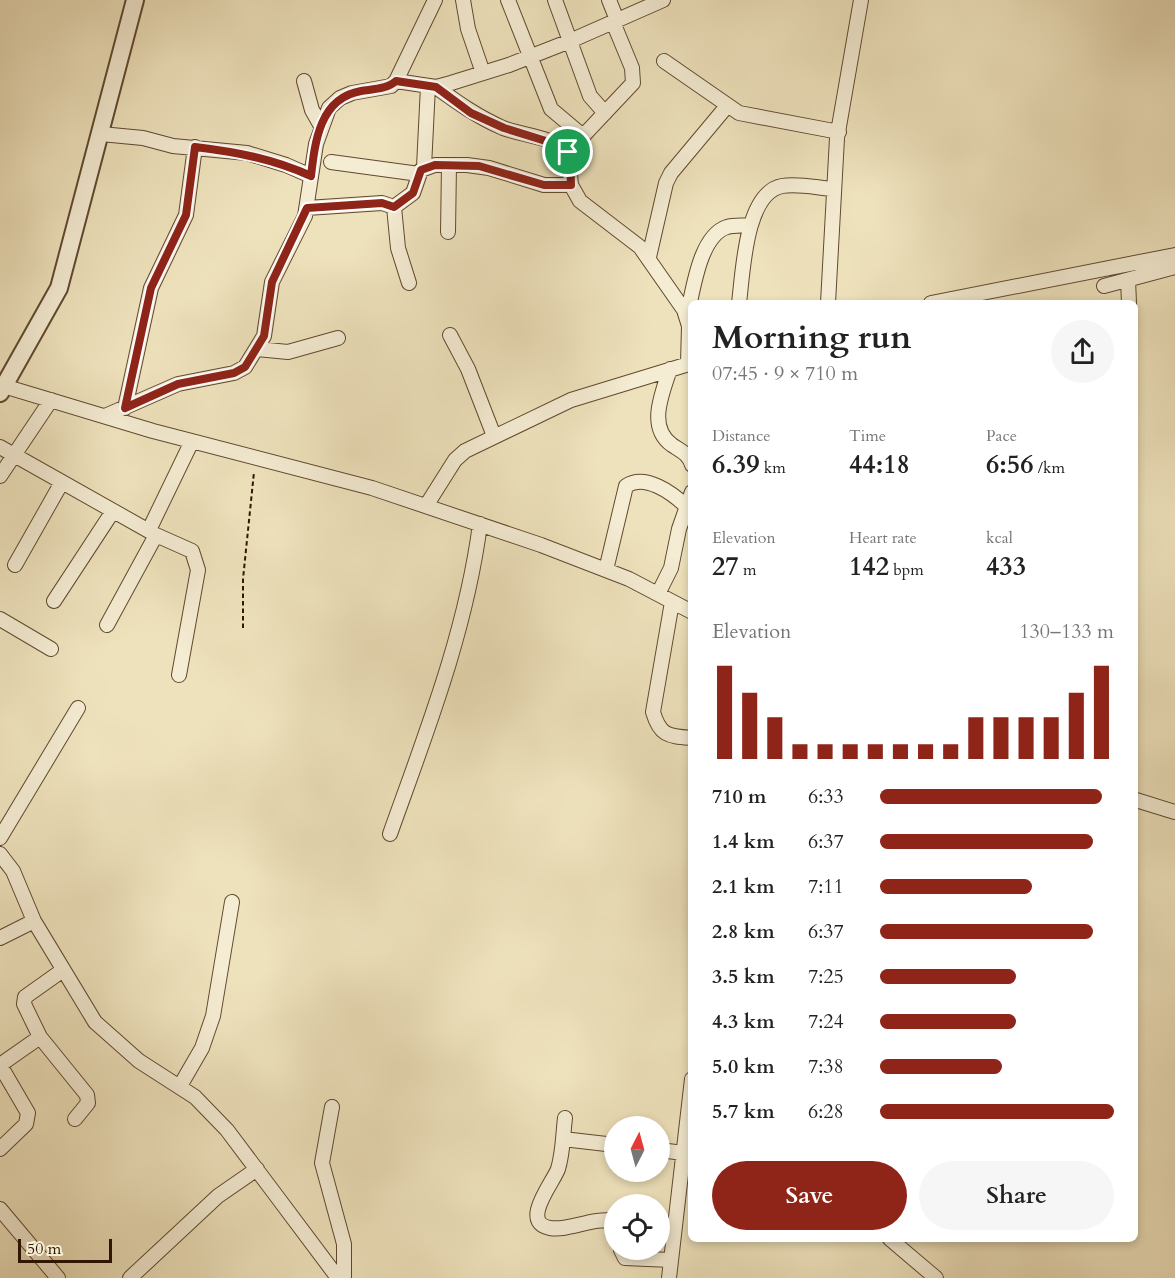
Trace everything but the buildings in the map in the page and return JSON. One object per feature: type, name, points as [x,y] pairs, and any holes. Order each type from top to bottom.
[{"type":"street","points":[[135,0],[59,288],[2,388],[372,488],[606,570],[688,610]]},
{"type":"street","points":[[105,416],[178,384],[234,373],[245,367],[264,336],[272,282],[307,208],[321,126],[329,108],[340,98],[352,93],[391,86],[396,81],[435,0]]},
{"type":"street","points":[[463,0],[468,29],[483,73]]},
{"type":"street","points":[[508,0],[550,109],[583,136]]},
{"type":"street","points":[[555,0],[590,96],[605,113]]},
{"type":"street","points":[[568,152],[626,92],[634,76],[609,0]]},
{"type":"street","points":[[396,81],[432,86],[483,73],[570,41],[615,21],[643,4],[663,0]]},
{"type":"street","points":[[828,300],[838,132],[861,0]]},
{"type":"street","points":[[664,61],[727,106],[753,117],[838,132]]},
{"type":"street","points":[[304,81],[312,110],[321,126]]},
{"type":"street","points":[[432,86],[471,113],[504,128],[556,143],[568,152],[571,185],[580,201],[629,237],[649,257],[687,316]]},
{"type":"street","points":[[394,207],[413,193],[422,171],[432,86]]},
{"type":"street","points":[[649,257],[666,183],[671,172],[727,106]]},
{"type":"street","points":[[101,134],[247,153],[286,165],[311,176]]},
{"type":"street","points":[[125,408],[151,288],[186,215],[195,147]]},
{"type":"street","points":[[331,162],[422,171],[449,165],[489,168],[544,185],[571,185]]},
{"type":"street","points":[[448,232],[449,165]]},
{"type":"street","points":[[739,300],[756,206],[766,195],[781,186],[834,189]]},
{"type":"street","points":[[307,208],[382,203],[394,207]]},
{"type":"street","points":[[394,207],[398,248],[409,283]]},
{"type":"street","points":[[691,300],[700,261],[711,240],[728,227],[751,225]]},
{"type":"street","points":[[946,300],[1175,255]]},
{"type":"street","points":[[1104,286],[1175,267]]},
{"type":"street","points":[[1128,280],[1129,300]]},
{"type":"street","points":[[688,312],[688,332]]},
{"type":"street","points":[[450,335],[468,369],[494,436]]},
{"type":"street","points":[[257,349],[288,352],[338,338]]},
{"type":"street","points":[[426,506],[455,460],[465,451],[571,400],[688,364]]},
{"type":"street","points":[[670,369],[658,415],[658,429],[664,439],[688,456]]},
{"type":"street","points":[[0,476],[51,400]]},
{"type":"street","points":[[107,625],[152,532],[192,441]]},
{"type":"street","points":[[0,447],[113,511],[192,552],[198,570],[179,675]]},
{"type":"street","points":[[15,565],[62,482]]},
{"type":"street","points":[[606,570],[626,486],[631,483],[642,483],[664,489],[686,506]]},
{"type":"street","points":[[658,594],[671,568],[688,501]]},
{"type":"street","points":[[54,601],[113,511]]},
{"type":"street","points":[[390,834],[455,646],[471,580],[480,524]]},
{"type":"street","points":[[672,602],[653,712],[657,727],[669,736],[688,738]]},
{"type":"street","points":[[0,619],[51,649]]},
{"type":"street","points":[[0,838],[78,708]]},
{"type":"street","points":[[1138,801],[1175,812]]},
{"type":"street","points":[[0,854],[13,871],[34,921],[103,1032],[139,1060],[180,1086],[226,1130],[338,1278]]},
{"type":"street","points":[[180,1086],[202,1048],[213,1016],[232,902]]},
{"type":"street","points":[[0,938],[34,921]]},
{"type":"street","points":[[63,970],[24,997],[24,1004],[40,1037],[87,1095],[88,1103],[75,1119]]},
{"type":"street","points":[[0,1149],[26,1124],[28,1113],[0,1065],[40,1037]]},
{"type":"street","points":[[332,1107],[322,1163],[342,1235],[344,1278]]},
{"type":"street","points":[[669,1278],[688,1112]]},
{"type":"street","points":[[566,1118],[558,1170],[541,1198],[538,1210],[540,1221],[547,1227],[561,1228],[590,1221],[604,1221]]},
{"type":"street","points":[[563,1139],[604,1144]]},
{"type":"street","points":[[670,1151],[683,1153]]},
{"type":"street","points":[[130,1278],[218,1196],[257,1169]]},
{"type":"street","points":[[0,1209],[58,1278]]},
{"type":"street","points":[[894,1242],[936,1278]]},
{"type":"path","points":[[243,628],[247,525],[256,457]]},
{"type":"route","points":[[396,81],[436,87],[471,113],[504,128],[556,143],[568,152],[571,185],[554,186],[534,183],[479,166],[435,165],[424,167],[421,170],[417,187],[413,193],[394,207],[382,203],[307,208],[272,282],[264,336],[245,367],[234,373],[178,384],[125,408],[131,370],[151,288],[171,251],[186,215],[195,147],[247,153],[286,165],[311,176],[316,144],[329,108],[340,98],[352,93],[391,86],[396,81]]}]
